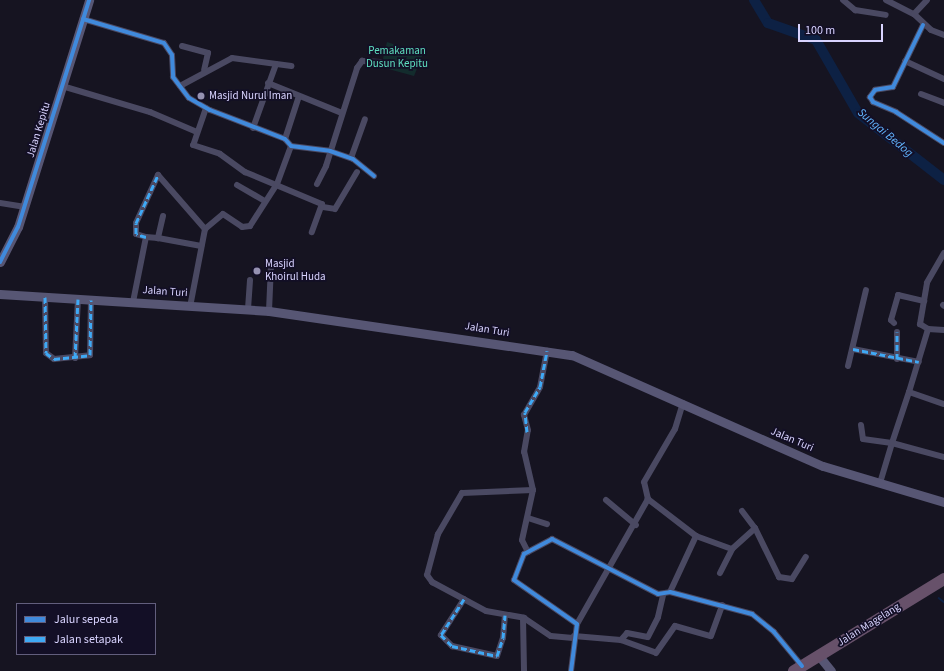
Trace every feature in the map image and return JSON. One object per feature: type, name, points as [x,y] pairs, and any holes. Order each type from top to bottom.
[{"type":"highway","name":"Jalan Magelang","points":[[821,659],[944,578]]},
{"type":"highway","name":"Jalan Magelang","points":[[801,669],[821,659],[944,586]]},
{"type":"main road","name":"Jalan Kepitu","points":[[0,262],[18,227],[89,0]]},
{"type":"main road","name":"Jalan Turi","points":[[0,294],[269,311],[547,352],[596,363],[823,466],[944,502]]},
{"type":"main road","points":[[821,659],[831,671]]},
{"type":"street","points":[[843,0],[855,10],[886,15]]},
{"type":"street","points":[[886,0],[914,14],[923,25],[944,35]]},
{"type":"street","points":[[914,14],[927,0]]},
{"type":"street","points":[[83,19],[164,43],[172,56],[173,76],[189,98],[206,108],[253,128],[284,139],[291,146],[330,151],[351,158],[374,176]]},
{"type":"street","points":[[923,25],[892,87],[875,90],[871,100],[944,143]]},
{"type":"street","points":[[182,46],[208,53],[204,70]]},
{"type":"street","points":[[180,86],[204,70],[232,58],[291,66]]},
{"type":"street","points":[[317,184],[330,151],[357,68],[369,59],[380,62]]},
{"type":"street","points":[[905,61],[944,79]]},
{"type":"street","points":[[253,128],[276,64]]},
{"type":"street","points":[[268,84],[342,113]]},
{"type":"street","points":[[62,86],[150,112],[197,132]]},
{"type":"street","points":[[921,94],[944,103]]},
{"type":"street","points":[[284,139],[299,96]]},
{"type":"street","points":[[206,108],[193,145],[220,154],[241,170],[277,184],[323,207],[335,209],[357,172]]},
{"type":"street","points":[[351,158],[365,119]]},
{"type":"street","points":[[190,306],[205,228],[223,214],[242,227],[250,226],[277,184],[291,146]]},
{"type":"street","points":[[201,246],[136,234],[136,223],[158,175],[205,228]]},
{"type":"street","points":[[236,185],[265,201]]},
{"type":"street","points":[[0,203],[24,208]]},
{"type":"street","points":[[312,232],[323,207]]},
{"type":"street","points":[[158,238],[163,216]]},
{"type":"street","points":[[134,302],[146,237]]},
{"type":"street","points":[[943,256],[930,274],[920,324],[928,329],[944,330]]},
{"type":"street","points":[[269,311],[271,266]]},
{"type":"street","points":[[248,309],[250,280]]},
{"type":"street","points":[[848,366],[866,290]]},
{"type":"street","points":[[894,324],[891,320],[898,295],[924,301]]},
{"type":"street","points":[[45,297],[46,353],[54,359],[87,356],[93,350],[91,300]]},
{"type":"street","points":[[75,358],[78,299]]},
{"type":"street","points":[[880,483],[910,392],[928,329]]},
{"type":"street","points":[[897,332],[897,359]]},
{"type":"street","points":[[853,349],[897,359],[919,362]]},
{"type":"street","points":[[528,552],[522,542],[533,490],[524,452],[528,430],[526,410],[540,387],[547,352]]},
{"type":"street","points":[[910,392],[944,404]]},
{"type":"street","points":[[683,403],[675,429],[647,472],[643,489],[648,499],[696,536],[732,549]]},
{"type":"street","points":[[862,425],[863,439],[892,443],[944,457]]},
{"type":"street","points":[[533,490],[460,495],[438,534],[427,575],[432,582],[486,611],[522,618],[551,636],[621,640],[656,653],[675,626],[711,636],[722,605]]},
{"type":"street","points":[[571,671],[573,637],[577,624],[636,525],[648,499]]},
{"type":"street","points":[[606,500],[636,525]]},
{"type":"street","points":[[742,512],[755,528],[779,578],[792,579],[806,557]]},
{"type":"street","points":[[528,518],[547,524]]},
{"type":"street","points":[[720,573],[732,549],[755,528]]},
{"type":"street","points":[[670,592],[696,536]]},
{"type":"street","points":[[577,624],[514,580],[521,558],[528,552],[555,539],[663,595]]},
{"type":"street","points":[[663,595],[670,592],[752,614],[774,632],[801,669]]},
{"type":"street","points":[[621,640],[628,633],[648,638],[658,617],[663,595]]},
{"type":"street","points":[[464,599],[441,635],[452,646],[497,656],[502,645],[505,615]]},
{"type":"street","points":[[522,618],[525,670],[532,671]]},
{"type":"green space","name":"Pemakaman Dusun Kepitu","points":[[387,42],[423,54],[414,76],[381,67]]},
{"type":"waterway","name":"Sungai Bedog","points":[[754,0],[768,23],[816,40],[858,113],[944,180]]},
{"type":"waterway","points":[[939,598],[944,602]]},
{"type":"marked path","points":[[146,237],[136,234],[136,223],[158,175]]},
{"type":"marked path","points":[[45,297],[46,353],[54,359],[90,355],[91,300]]},
{"type":"marked path","points":[[75,358],[78,299]]},
{"type":"marked path","points":[[897,332],[897,359]]},
{"type":"marked path","points":[[853,349],[919,362]]},
{"type":"marked path","points":[[527,432],[525,412],[540,387],[547,351]]},
{"type":"marked path","points":[[464,599],[441,635],[452,646],[497,656],[503,638],[505,615]]},
{"type":"cycle path","points":[[0,262],[18,227],[89,0]]},
{"type":"cycle path","points":[[83,19],[164,43],[172,55],[173,77],[189,98],[210,110],[285,139],[291,146],[330,151],[353,159],[374,176]]},
{"type":"cycle path","points":[[923,25],[893,87],[875,90],[870,97],[873,102],[896,112],[944,143]]},
{"type":"cycle path","points":[[571,671],[577,624],[514,580],[524,554],[552,539],[658,594],[670,592],[752,614],[774,632],[802,666]]},
{"type":"place","name":"Masjid Nurul Iman","points":[[201,96]]},
{"type":"place","name":"Masjid Khoirul Huda","points":[[257,271]]}]
